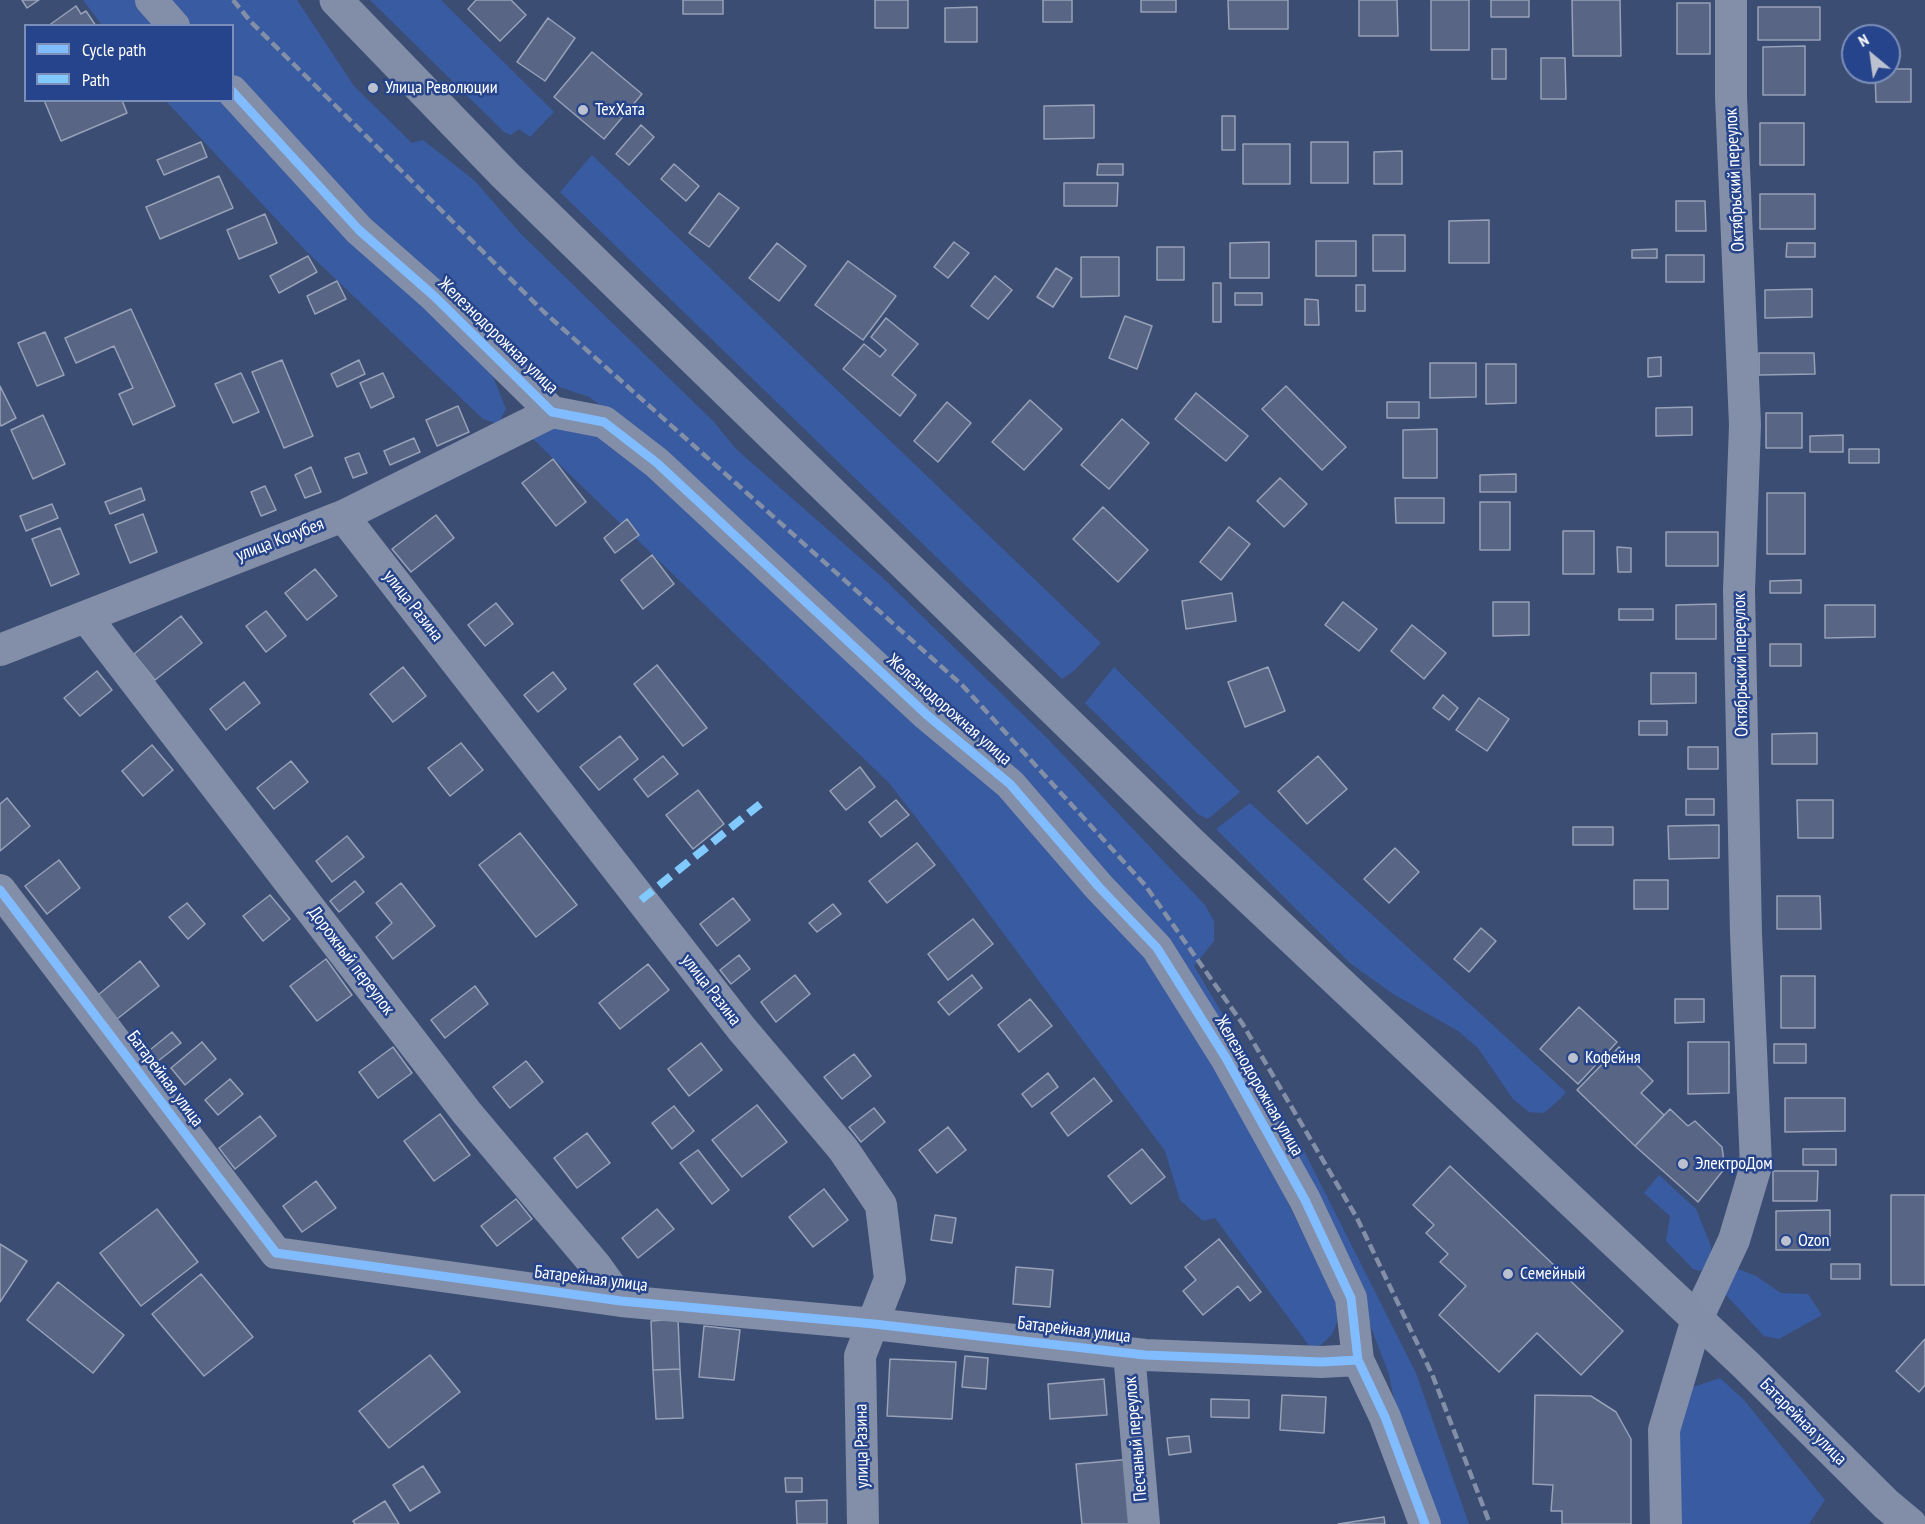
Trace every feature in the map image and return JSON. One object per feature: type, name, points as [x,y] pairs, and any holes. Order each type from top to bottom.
[{"type":"main road","points":[[336,0],[505,175],[1183,835],[1696,1319]]},
{"type":"main road","name":"Батарейная улица","points":[[1696,1319],[1910,1524]]},
{"type":"street","points":[[151,0],[172,24]]},
{"type":"street","name":"Октябрьский переулок","points":[[1696,1319],[1734,1240],[1756,1166],[1746,934],[1739,590],[1746,424],[1731,97],[1731,0]]},
{"type":"street","name":"Железнодорожная улица","points":[[234,93],[359,230],[434,296],[552,412],[604,422],[657,463],[927,715],[1010,784],[1098,887],[1157,948],[1226,1058],[1305,1200],[1351,1298],[1358,1360],[1385,1417],[1425,1524]]},
{"type":"street","name":"улица Кочубея","points":[[0,650],[343,516],[552,412]]},
{"type":"street","name":"улица Разина","points":[[343,516],[741,1028],[843,1149],[881,1205],[890,1279],[860,1356],[863,1524]]},
{"type":"street","name":"Дорожный переулок","points":[[86,617],[467,1113],[596,1266],[621,1301]]},
{"type":"street","name":"Батарейная улица","points":[[0,890],[276,1252],[621,1301],[874,1324],[1129,1353],[1322,1362],[1358,1360]]},
{"type":"street","points":[[1666,1524],[1664,1430],[1696,1319]]},
{"type":"street","name":"Песчаный переулок","points":[[1129,1353],[1144,1524]]},
{"type":"shaded area","points":[[83,0],[140,0],[162,24],[101,24]]},
{"type":"shaded area","points":[[159,0],[297,0],[354,86],[412,143],[423,140],[475,181],[520,233],[714,422],[736,449],[884,579],[1048,739],[1205,905],[1214,921],[1214,941],[1194,966],[1303,1149],[1416,1373],[1469,1524],[1437,1524],[1395,1405],[1389,1374],[1361,1302],[1157,947],[619,419],[589,397],[527,376],[346,205],[234,80],[234,24],[181,24]]},
{"type":"shaded area","points":[[370,0],[441,0],[554,112],[530,137],[519,129],[511,135],[504,132]]},
{"type":"shaded area","points":[[167,102],[231,102],[488,364],[506,409],[498,424],[483,419],[306,251]]},
{"type":"shaded area","points":[[592,155],[1101,643],[1075,670],[1062,679],[560,192]]},
{"type":"shaded area","points":[[556,425],[598,429],[982,766],[1144,947],[1241,1107],[1336,1301],[1339,1318],[1332,1334],[1322,1344],[1313,1351],[1215,1218],[1203,1221],[1180,1200],[1165,1151],[890,784],[530,436]]},
{"type":"shaded area","points":[[1114,667],[1240,792],[1208,819],[1198,814],[1085,703]]},
{"type":"shaded area","points":[[1250,803],[1566,1092],[1561,1098],[1544,1113],[1529,1112],[1513,1099],[1478,1048],[1458,1031],[1393,994],[1350,963],[1216,829]]},
{"type":"shaded area","points":[[1659,1175],[1696,1209],[1711,1246],[1711,1258],[1707,1268],[1699,1271],[1693,1269],[1666,1241],[1670,1216],[1644,1193]]},
{"type":"shaded area","points":[[1736,1268],[1756,1276],[1781,1293],[1808,1294],[1822,1315],[1779,1339],[1764,1336],[1726,1295],[1721,1281]]},
{"type":"shaded area","points":[[1720,1378],[1744,1400],[1825,1500],[1809,1524],[1680,1524],[1680,1409],[1693,1387]]},
{"type":"building","points":[[22,0],[39,0],[27,8]]},
{"type":"building","points":[[476,0],[511,0],[526,15],[500,41],[468,9]]},
{"type":"building","points":[[683,0],[723,0],[723,14],[683,14]]},
{"type":"building","points":[[875,0],[908,0],[908,28],[875,28]]},
{"type":"building","points":[[1043,0],[1072,0],[1072,22],[1043,22]]},
{"type":"building","points":[[1141,0],[1176,0],[1176,12],[1141,12]]},
{"type":"building","points":[[1228,0],[1288,0],[1288,29],[1229,29]]},
{"type":"building","points":[[1359,0],[1397,0],[1398,36],[1359,36]]},
{"type":"building","points":[[1431,0],[1469,0],[1469,50],[1431,50]]},
{"type":"building","points":[[1491,0],[1529,0],[1529,17],[1491,17]]},
{"type":"building","points":[[1572,0],[1620,0],[1621,56],[1573,56]]},
{"type":"building","points":[[1677,3],[1710,3],[1710,54],[1677,54]]},
{"type":"building","points":[[76,6],[81,14],[86,11],[95,24],[51,24]]},
{"type":"building","points":[[977,7],[977,42],[945,42],[945,8]]},
{"type":"building","points":[[1758,7],[1820,7],[1820,40],[1758,40]]},
{"type":"building","points":[[548,18],[575,38],[545,81],[517,62]]},
{"type":"building","points":[[1805,46],[1805,95],[1763,95],[1763,47]]},
{"type":"building","points":[[1492,49],[1506,49],[1506,79],[1492,79]]},
{"type":"building","points":[[592,52],[642,94],[604,139],[554,97]]},
{"type":"building","points":[[1541,58],[1565,58],[1566,99],[1541,99]]},
{"type":"building","points":[[1901,69],[1911,69],[1911,102],[1876,102],[1875,84],[1901,84]]},
{"type":"building","points":[[45,102],[123,102],[127,113],[61,141]]},
{"type":"building","points":[[1094,105],[1094,138],[1044,139],[1044,106]]},
{"type":"building","points":[[1222,116],[1235,116],[1235,150],[1222,150]]},
{"type":"building","points":[[1760,123],[1804,123],[1804,165],[1760,165]]},
{"type":"building","points":[[641,125],[654,137],[629,165],[616,154]]},
{"type":"building","points":[[201,142],[207,157],[164,175],[157,160]]},
{"type":"building","points":[[1311,142],[1348,142],[1348,183],[1311,183]]},
{"type":"building","points":[[1243,144],[1290,144],[1290,184],[1243,184]]},
{"type":"building","points":[[1402,151],[1402,184],[1374,184],[1374,152]]},
{"type":"building","points":[[674,164],[699,186],[686,201],[661,179]]},
{"type":"building","points":[[1098,164],[1123,164],[1123,175],[1097,175]]},
{"type":"building","points":[[219,176],[233,208],[160,239],[146,207]]},
{"type":"building","points":[[1064,183],[1118,183],[1117,206],[1064,206]]},
{"type":"building","points":[[719,193],[739,208],[709,247],[689,233]]},
{"type":"building","points":[[1760,194],[1815,194],[1815,229],[1760,229]]},
{"type":"building","points":[[1676,201],[1705,201],[1706,231],[1676,231]]},
{"type":"building","points":[[265,214],[277,243],[239,259],[227,230]]},
{"type":"building","points":[[1489,220],[1489,263],[1449,263],[1449,221]]},
{"type":"building","points":[[1373,235],[1405,235],[1405,271],[1373,271]]},
{"type":"building","points":[[1316,241],[1356,241],[1356,276],[1316,276]]},
{"type":"building","points":[[954,242],[969,253],[948,278],[934,267]]},
{"type":"building","points":[[1269,242],[1269,278],[1230,278],[1230,243]]},
{"type":"building","points":[[777,243],[806,266],[779,301],[749,278]]},
{"type":"building","points":[[1787,243],[1815,243],[1815,257],[1786,257]]},
{"type":"building","points":[[1157,247],[1184,247],[1184,280],[1157,280]]},
{"type":"building","points":[[1657,249],[1657,258],[1632,258],[1632,250]]},
{"type":"building","points":[[1666,255],[1704,255],[1704,282],[1666,282]]},
{"type":"building","points":[[308,256],[317,272],[279,293],[270,276]]},
{"type":"building","points":[[1081,257],[1119,257],[1119,296],[1081,297]]},
{"type":"building","points":[[848,261],[896,296],[863,340],[815,305]]},
{"type":"building","points":[[1056,268],[1072,278],[1053,307],[1037,297]]},
{"type":"building","points":[[995,276],[1012,290],[988,319],[971,306]]},
{"type":"building","points":[[337,281],[346,299],[315,314],[307,296]]},
{"type":"building","points":[[1213,283],[1221,283],[1221,322],[1213,322]]},
{"type":"building","points":[[1356,285],[1365,285],[1365,311],[1356,311]]},
{"type":"building","points":[[1812,289],[1812,317],[1765,318],[1765,290]]},
{"type":"building","points":[[1235,293],[1262,293],[1262,305],[1235,305]]},
{"type":"building","points":[[1305,299],[1318,300],[1319,325],[1305,325]]},
{"type":"building","points":[[131,309],[175,406],[133,425],[119,394],[133,388],[114,346],[76,363],[65,338]]},
{"type":"building","points":[[1125,316],[1152,326],[1137,369],[1109,358]]},
{"type":"building","points":[[886,318],[918,344],[892,375],[916,395],[900,416],[843,369],[864,344],[880,357],[886,350],[871,337]]},
{"type":"building","points":[[45,332],[64,375],[37,386],[18,343]]},
{"type":"building","points":[[1759,353],[1814,353],[1815,374],[1759,375]]},
{"type":"building","points":[[1661,357],[1661,376],[1648,377],[1648,358]]},
{"type":"building","points":[[282,360],[313,436],[284,448],[252,372]]},
{"type":"building","points":[[359,360],[365,374],[337,387],[331,374]]},
{"type":"building","points":[[1430,363],[1476,363],[1476,397],[1430,398]]},
{"type":"building","points":[[1486,364],[1516,364],[1516,403],[1486,404]]},
{"type":"building","points":[[241,373],[259,412],[233,423],[215,384]]},
{"type":"building","points":[[383,373],[394,397],[371,408],[360,383]]},
{"type":"building","points":[[0,386],[16,418],[1,426],[0,423]]},
{"type":"building","points":[[1286,386],[1346,447],[1322,470],[1262,409]]},
{"type":"building","points":[[1196,393],[1248,436],[1226,461],[1175,419]]},
{"type":"building","points":[[1030,400],[1062,429],[1024,470],[992,442]]},
{"type":"building","points":[[947,402],[971,423],[938,462],[914,441]]},
{"type":"building","points":[[1387,402],[1419,402],[1419,418],[1387,418]]},
{"type":"building","points":[[458,406],[469,432],[437,446],[426,420]]},
{"type":"building","points":[[1692,407],[1692,435],[1656,436],[1656,408]]},
{"type":"building","points":[[1766,413],[1802,413],[1802,448],[1766,448]]},
{"type":"building","points":[[43,415],[65,464],[33,479],[11,430]]},
{"type":"building","points":[[1122,419],[1149,443],[1109,489],[1081,465]]},
{"type":"building","points":[[1437,429],[1437,478],[1403,478],[1403,430]]},
{"type":"building","points":[[1843,435],[1843,452],[1810,452],[1810,436]]},
{"type":"building","points":[[414,438],[420,452],[390,465],[384,451]]},
{"type":"building","points":[[1849,449],[1879,449],[1879,463],[1849,463]]},
{"type":"building","points":[[359,453],[367,473],[353,478],[345,458]]},
{"type":"building","points":[[553,459],[586,502],[556,526],[522,483]]},
{"type":"building","points":[[311,467],[321,492],[305,498],[295,475]]},
{"type":"building","points":[[1516,474],[1516,492],[1480,492],[1480,475]]},
{"type":"building","points":[[1280,478],[1307,504],[1284,527],[1257,501]]},
{"type":"building","points":[[265,486],[276,510],[261,516],[251,492]]},
{"type":"building","points":[[141,488],[145,500],[110,514],[105,502]]},
{"type":"building","points":[[1767,493],[1805,493],[1805,554],[1767,554]]},
{"type":"building","points":[[1395,498],[1444,498],[1444,523],[1396,523]]},
{"type":"building","points":[[1480,502],[1510,502],[1510,550],[1480,550]]},
{"type":"building","points":[[52,504],[58,518],[26,531],[20,516]]},
{"type":"building","points":[[1103,507],[1148,550],[1118,582],[1073,539]]},
{"type":"building","points":[[143,514],[157,552],[130,563],[115,525]]},
{"type":"building","points":[[436,515],[454,538],[411,572],[392,549]]},
{"type":"building","points":[[627,519],[639,535],[615,553],[604,538]]},
{"type":"building","points":[[1229,527],[1250,544],[1221,580],[1200,562]]},
{"type":"building","points":[[60,528],[79,574],[51,586],[32,539]]},
{"type":"building","points":[[1563,531],[1594,531],[1594,574],[1563,574]]},
{"type":"building","points":[[1666,532],[1718,532],[1718,566],[1666,566]]},
{"type":"building","points":[[1617,547],[1631,548],[1631,572],[1618,572]]},
{"type":"building","points":[[652,555],[674,584],[643,609],[621,580]]},
{"type":"building","points":[[315,569],[337,596],[307,620],[285,593]]},
{"type":"building","points":[[1801,580],[1801,593],[1770,593],[1770,581]]},
{"type":"building","points":[[1232,593],[1236,621],[1186,629],[1182,601]]},
{"type":"building","points":[[1343,602],[1377,629],[1359,651],[1325,625]]},
{"type":"building","points":[[1493,602],[1529,602],[1529,635],[1493,636]]},
{"type":"building","points":[[496,603],[513,624],[485,646],[468,625]]},
{"type":"building","points":[[1716,604],[1716,639],[1676,639],[1676,605]]},
{"type":"building","points":[[1825,605],[1875,605],[1875,637],[1825,638]]},
{"type":"building","points":[[1619,609],[1653,609],[1653,620],[1619,620]]},
{"type":"building","points":[[266,611],[286,636],[266,652],[246,626]]},
{"type":"building","points":[[181,616],[202,643],[155,680],[134,654]]},
{"type":"building","points":[[1412,625],[1446,653],[1424,679],[1391,651]]},
{"type":"building","points":[[1770,644],[1801,644],[1801,666],[1770,666]]},
{"type":"building","points":[[657,665],[707,728],[683,746],[634,684]]},
{"type":"building","points":[[403,667],[426,696],[393,722],[370,694]]},
{"type":"building","points":[[1268,667],[1285,711],[1245,727],[1228,682]]},
{"type":"building","points":[[97,671],[112,690],[80,716],[64,698]]},
{"type":"building","points":[[553,672],[566,689],[538,712],[524,695]]},
{"type":"building","points":[[1651,673],[1696,673],[1696,703],[1651,704]]},
{"type":"building","points":[[244,682],[260,703],[226,730],[210,709]]},
{"type":"building","points":[[1443,695],[1458,708],[1449,720],[1433,708]]},
{"type":"building","points":[[1479,698],[1509,719],[1487,751],[1456,730]]},
{"type":"building","points":[[1639,721],[1667,721],[1667,735],[1639,735]]},
{"type":"building","points":[[1817,733],[1817,764],[1772,764],[1772,734]]},
{"type":"building","points":[[620,736],[638,759],[599,790],[580,767]]},
{"type":"building","points":[[461,743],[483,770],[450,796],[428,768]]},
{"type":"building","points":[[152,745],[173,770],[143,796],[122,771]]},
{"type":"building","points":[[1688,747],[1718,747],[1718,769],[1688,769]]},
{"type":"building","points":[[663,756],[678,774],[648,797],[634,779]]},
{"type":"building","points":[[1318,756],[1347,789],[1307,824],[1278,791]]},
{"type":"building","points":[[291,761],[308,782],[274,809],[257,788]]},
{"type":"building","points":[[860,767],[875,787],[846,810],[830,791]]},
{"type":"building","points":[[698,790],[724,824],[693,849],[666,815]]},
{"type":"building","points":[[7,798],[30,826],[0,851],[0,804]]},
{"type":"building","points":[[1686,799],[1714,799],[1714,815],[1686,815]]},
{"type":"building","points":[[896,800],[909,815],[881,837],[869,822]]},
{"type":"building","points":[[1797,800],[1833,800],[1833,838],[1798,838]]},
{"type":"building","points":[[1719,825],[1719,858],[1669,859],[1668,826]]},
{"type":"building","points":[[1573,827],[1613,827],[1613,845],[1573,845]]},
{"type":"building","points":[[520,833],[577,905],[536,937],[479,865]]},
{"type":"building","points":[[347,836],[364,857],[332,882],[316,861]]},
{"type":"building","points":[[917,843],[935,865],[887,903],[869,881]]},
{"type":"building","points":[[1395,848],[1419,872],[1389,903],[1364,879]]},
{"type":"building","points":[[59,860],[80,888],[47,914],[25,886]]},
{"type":"building","points":[[1634,880],[1668,880],[1668,909],[1634,909]]},
{"type":"building","points":[[355,881],[364,892],[339,912],[330,901]]},
{"type":"building","points":[[401,883],[435,926],[393,959],[376,937],[392,923],[376,903]]},
{"type":"building","points":[[270,895],[290,919],[263,941],[243,916]]},
{"type":"building","points":[[1777,896],[1820,896],[1821,929],[1777,929]]},
{"type":"building","points":[[733,898],[750,920],[717,946],[700,924]]},
{"type":"building","points":[[187,903],[205,924],[188,939],[169,917]]},
{"type":"building","points":[[833,904],[841,914],[817,932],[809,923]]},
{"type":"building","points":[[973,919],[993,944],[948,980],[928,954]]},
{"type":"building","points":[[1481,928],[1496,941],[1469,972],[1454,959]]},
{"type":"building","points":[[739,955],[750,969],[731,984],[720,970]]},
{"type":"building","points":[[326,959],[352,995],[317,1021],[290,986]]},
{"type":"building","points":[[140,961],[159,986],[117,1019],[98,995]]},
{"type":"building","points":[[648,964],[669,990],[620,1029],[599,1003]]},
{"type":"building","points":[[795,975],[810,994],[776,1022],[761,1002]]},
{"type":"building","points":[[972,975],[982,988],[949,1015],[938,1002]]},
{"type":"building","points":[[1781,976],[1815,976],[1815,1028],[1781,1028]]},
{"type":"building","points":[[475,986],[488,1004],[445,1038],[431,1020]]},
{"type":"building","points":[[1030,999],[1052,1026],[1019,1052],[998,1025]]},
{"type":"building","points":[[1675,999],[1704,999],[1704,1022],[1675,1023]]},
{"type":"building","points":[[1579,1007],[1617,1042],[1578,1084],[1540,1049]]},
{"type":"building","points":[[172,1032],[181,1043],[153,1065],[145,1054]]},
{"type":"building","points":[[202,1042],[216,1059],[185,1085],[171,1068]]},
{"type":"building","points":[[1688,1042],[1729,1042],[1729,1093],[1688,1094]]},
{"type":"building","points":[[701,1043],[722,1070],[689,1096],[668,1069]]},
{"type":"building","points":[[1774,1044],[1806,1044],[1806,1063],[1774,1063]]},
{"type":"building","points":[[393,1047],[412,1073],[378,1098],[359,1072]]},
{"type":"building","points":[[1619,1047],[1653,1081],[1641,1093],[1664,1115],[1635,1146],[1577,1090]]},
{"type":"building","points":[[854,1054],[871,1076],[842,1099],[824,1077]]},
{"type":"building","points":[[526,1061],[543,1082],[510,1108],[493,1087]]},
{"type":"building","points":[[1048,1073],[1058,1087],[1032,1107],[1022,1094]]},
{"type":"building","points":[[1094,1078],[1112,1101],[1068,1136],[1051,1113]]},
{"type":"building","points":[[230,1079],[243,1094],[218,1115],[205,1100]]},
{"type":"building","points":[[1785,1098],[1845,1098],[1845,1131],[1785,1132]]},
{"type":"building","points":[[757,1105],[787,1142],[742,1177],[712,1140]]},
{"type":"building","points":[[674,1106],[694,1131],[672,1149],[652,1123]]},
{"type":"building","points":[[874,1108],[885,1122],[861,1142],[849,1127]]},
{"type":"building","points":[[1670,1109],[1688,1126],[1695,1121],[1722,1147],[1725,1168],[1698,1202],[1635,1146]]},
{"type":"building","points":[[440,1114],[470,1155],[434,1181],[404,1141]]},
{"type":"building","points":[[260,1116],[276,1136],[235,1169],[219,1148]]},
{"type":"building","points":[[948,1127],[966,1150],[937,1173],[919,1150]]},
{"type":"building","points":[[587,1133],[610,1163],[577,1188],[554,1158]]},
{"type":"building","points":[[1142,1149],[1165,1177],[1131,1204],[1108,1176]]},
{"type":"building","points":[[1803,1149],[1836,1149],[1836,1165],[1803,1165]]},
{"type":"building","points":[[698,1150],[729,1190],[712,1204],[680,1163]]},
{"type":"building","name":"Семейный","points":[[1450,1166],[1623,1331],[1581,1375],[1537,1333],[1499,1372],[1439,1315],[1466,1286],[1440,1262],[1448,1254],[1426,1233],[1434,1225],[1413,1205]]},
{"type":"building","points":[[1773,1171],[1818,1171],[1817,1201],[1773,1201]]},
{"type":"building","points":[[316,1181],[336,1208],[302,1232],[283,1206]]},
{"type":"building","points":[[824,1189],[848,1220],[813,1247],[789,1217]]},
{"type":"building","points":[[1891,1195],[1925,1195],[1925,1285],[1891,1285]]},
{"type":"building","points":[[516,1199],[532,1219],[497,1246],[481,1226]]},
{"type":"building","points":[[157,1209],[198,1262],[141,1306],[100,1253]]},
{"type":"building","points":[[657,1209],[674,1229],[638,1258],[622,1238]]},
{"type":"building","points":[[1830,1210],[1830,1250],[1776,1250],[1776,1211]]},
{"type":"building","points":[[935,1215],[956,1218],[952,1243],[931,1240]]},
{"type":"building","points":[[1219,1239],[1261,1292],[1250,1301],[1238,1286],[1203,1315],[1183,1291],[1196,1280],[1185,1267]]},
{"type":"building","points":[[0,1244],[27,1261],[0,1302]]},
{"type":"building","points":[[1831,1264],[1860,1264],[1860,1279],[1831,1279]]},
{"type":"building","points":[[1016,1267],[1053,1270],[1050,1307],[1013,1304]]},
{"type":"building","points":[[201,1274],[253,1337],[204,1376],[152,1314]]},
{"type":"building","points":[[58,1282],[124,1335],[93,1373],[27,1320]]},
{"type":"building","points":[[678,1319],[680,1369],[653,1370],[651,1321]]},
{"type":"building","points":[[704,1326],[740,1330],[734,1380],[699,1377]]},
{"type":"building","points":[[1925,1339],[1925,1385],[1919,1392],[1896,1371]]},
{"type":"building","points":[[430,1355],[460,1392],[389,1448],[359,1411]]},
{"type":"building","points":[[965,1356],[988,1358],[986,1389],[962,1387]]},
{"type":"building","points":[[890,1359],[956,1362],[952,1419],[887,1416]]},
{"type":"building","points":[[680,1369],[683,1418],[656,1419],[653,1370]]},
{"type":"building","points":[[1104,1379],[1107,1415],[1050,1419],[1048,1384]]},
{"type":"building","points":[[1282,1395],[1326,1397],[1324,1433],[1280,1430]]},
{"type":"building","points":[[1535,1395],[1591,1396],[1616,1412],[1631,1439],[1631,1524],[1562,1524],[1562,1511],[1551,1511],[1553,1485],[1533,1484]]},
{"type":"building","points":[[1211,1399],[1249,1400],[1249,1418],[1211,1417]]},
{"type":"building","points":[[1189,1436],[1191,1452],[1169,1455],[1167,1438]]},
{"type":"building","points":[[1132,1459],[1138,1524],[1082,1524],[1076,1464]]},
{"type":"building","points":[[423,1466],[440,1492],[410,1511],[393,1485]]},
{"type":"building","points":[[785,1478],[802,1478],[802,1492],[786,1492]]},
{"type":"building","points":[[827,1500],[827,1524],[797,1524],[796,1501]]},
{"type":"building","points":[[385,1501],[399,1524],[355,1524],[353,1521]]},
{"type":"building","points":[[1384,1517],[1385,1524],[1338,1524]]},
{"type":"railway","points":[[233,0],[251,22],[544,312],[962,685],[1145,885],[1242,1023],[1357,1218],[1432,1374],[1490,1524]]},
{"type":"marked path","points":[[641,900],[764,801]]},
{"type":"cycle path","points":[[234,93],[359,230],[434,296],[552,412],[604,422],[657,463],[927,715],[1010,784],[1099,887],[1157,948],[1226,1058],[1305,1200],[1351,1298],[1358,1360],[1385,1417],[1425,1524]]},
{"type":"cycle path","points":[[0,890],[276,1253],[621,1301],[874,1324],[1145,1355],[1321,1362],[1358,1360]]},
{"type":"place","name":"Улица Революции","points":[[373,88]]},
{"type":"place","name":"ТехХата","points":[[583,110]]},
{"type":"place","name":"Кофейня","points":[[1573,1058]]},
{"type":"place","name":"ЭлектроДом","points":[[1683,1164]]},
{"type":"place","name":"Ozon","points":[[1786,1241]]},
{"type":"place","name":"Семейный","points":[[1508,1274]]}]
